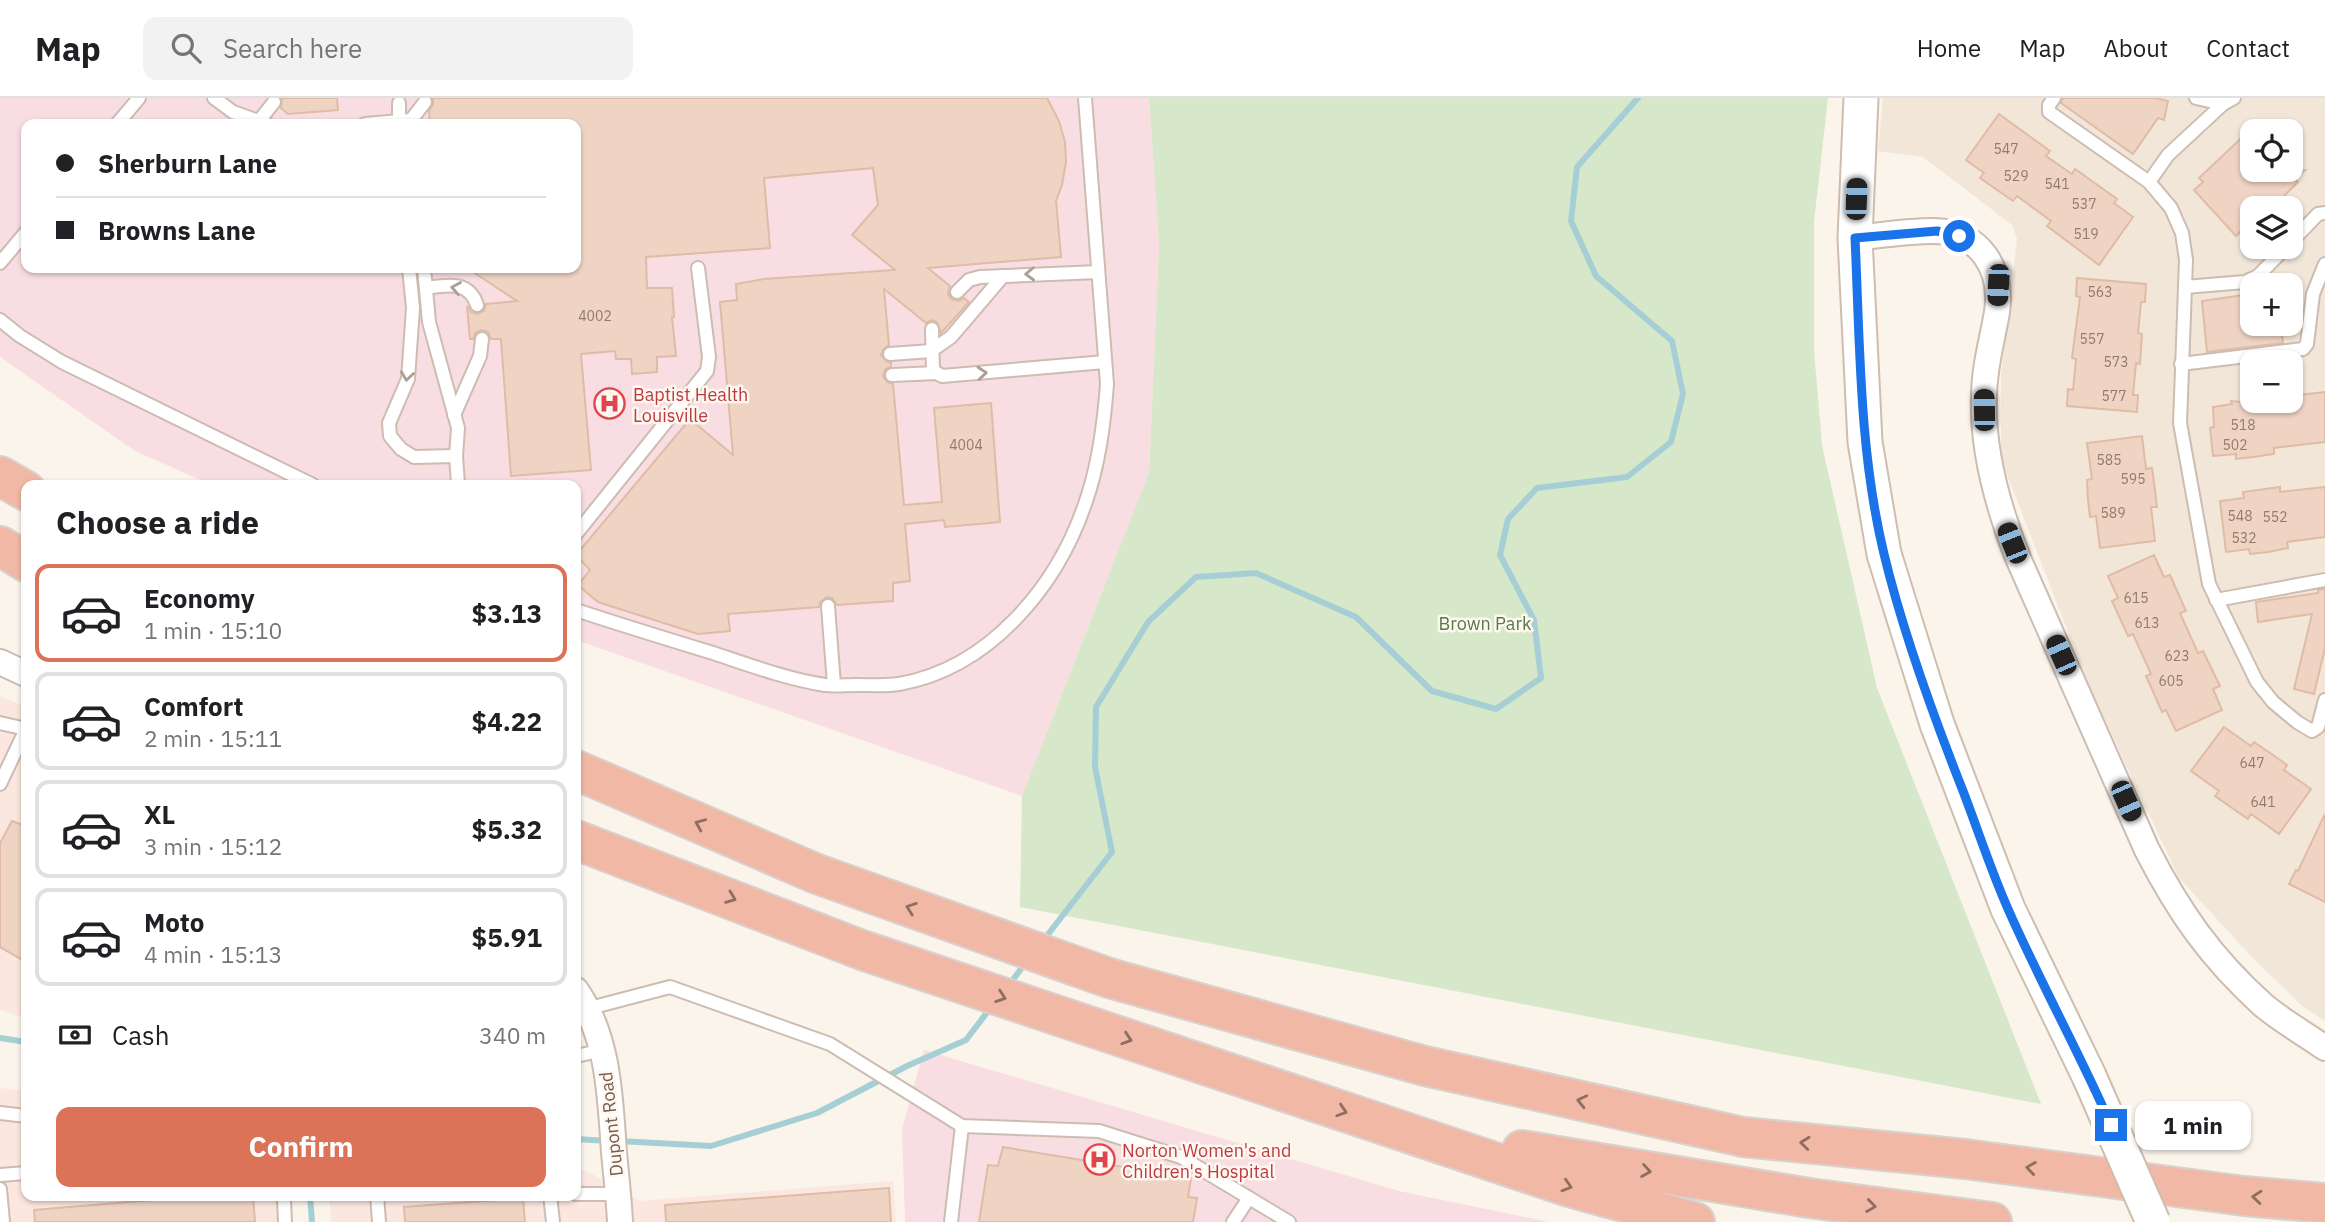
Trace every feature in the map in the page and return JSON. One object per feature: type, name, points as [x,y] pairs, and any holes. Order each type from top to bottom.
[{"type":"highway","points":[[0,476],[21,488]]},
{"type":"highway","points":[[0,546],[21,559]]},
{"type":"highway","points":[[581,772],[817,874],[1092,972],[1426,1066],[1743,1137],[1965,1159],[2244,1196],[2325,1203]]},
{"type":"highway","points":[[581,841],[862,950],[1569,1187],[1695,1222]]},
{"type":"highway","points":[[1386,1125],[1769,1191],[1992,1222]]},
{"type":"street","points":[[1861,98],[1855,238],[1865,442],[1884,554],[1937,724],[2008,909],[2090,1076],[2153,1222]]},
{"type":"street","points":[[1855,238],[1937,231],[1959,236],[1972,243],[1993,267],[1998,285],[1997,311],[1987,360],[1984,424],[1996,488],[2006,527],[2018,558],[2147,849],[2170,894],[2193,930],[2221,964],[2265,1006],[2325,1048]]},
{"type":"street","points":[[0,662],[21,672]]},
{"type":"street","name":"Dupont Road","points":[[581,1000],[603,1050],[611,1107],[620,1222]]},
{"type":"lane","points":[[121,119],[139,98]]},
{"type":"lane","points":[[215,98],[233,112],[252,119]]},
{"type":"lane","points":[[581,612],[780,674],[834,685],[898,684],[926,677],[955,665],[978,650],[1028,606],[1054,572],[1073,534],[1086,502],[1104,425],[1107,384],[1085,98]]},
{"type":"lane","points":[[2054,98],[2049,112],[2149,182],[2171,208],[2182,233],[2186,260],[2180,423],[2209,584],[2257,682],[2273,702],[2297,722],[2325,737]]},
{"type":"lane","points":[[2196,98],[2228,101]]},
{"type":"lane","points":[[2149,182],[2168,155],[2228,101]]},
{"type":"lane","points":[[265,119],[274,102]]},
{"type":"lane","points":[[408,119],[425,102]]},
{"type":"lane","points":[[399,103],[404,119]]},
{"type":"lane","points":[[2303,230],[2318,214],[2325,213]]},
{"type":"lane","points":[[0,263],[21,238]]},
{"type":"lane","points":[[2185,287],[2245,282],[2258,276],[2274,259]]},
{"type":"lane","points":[[2181,364],[2303,349],[2307,344],[2313,294],[2325,264]]},
{"type":"lane","points":[[581,528],[707,371],[709,357],[698,268]]},
{"type":"lane","points":[[957,292],[969,280],[980,276],[1098,271]]},
{"type":"lane","points":[[410,273],[413,308],[408,379],[389,423],[390,436],[401,449],[414,457],[456,456]]},
{"type":"lane","points":[[424,273],[429,322],[458,428],[458,480]]},
{"type":"lane","points":[[890,354],[931,351],[951,337],[1003,275]]},
{"type":"lane","points":[[426,288],[454,285],[466,288],[474,296],[477,305]]},
{"type":"lane","points":[[413,308],[434,340]]},
{"type":"lane","points":[[0,320],[62,362],[303,480]]},
{"type":"lane","points":[[932,329],[933,371],[942,376],[1105,362]]},
{"type":"lane","points":[[454,415],[480,356],[482,339]]},
{"type":"lane","points":[[892,375],[937,373]]},
{"type":"lane","points":[[2216,600],[2325,580]]},
{"type":"lane","points":[[828,606],[834,685]]},
{"type":"lane","points":[[2312,731],[2318,727],[2325,700]]},
{"type":"lane","points":[[0,723],[21,728]]},
{"type":"lane","points":[[0,784],[21,740]]},
{"type":"lane","points":[[581,1000],[670,987],[830,1044],[961,1126],[1100,1131],[1181,1157],[1289,1222]]},
{"type":"lane","points":[[581,1055],[603,1050]]},
{"type":"lane","points":[[0,1113],[21,1115]]},
{"type":"lane","points":[[951,1222],[961,1126]]},
{"type":"lane","points":[[0,1175],[21,1173]]},
{"type":"lane","points":[[0,1189],[2,1222]]},
{"type":"lane","points":[[581,1194],[618,1194]]},
{"type":"lane","points":[[1233,1222],[1249,1198]]},
{"type":"lane","points":[[284,1201],[285,1222]]},
{"type":"lane","points":[[377,1201],[379,1222]]},
{"type":"lane","points":[[551,1201],[553,1222]]},
{"type":"shaded area","name":"Baptist Health Louisville","points":[[0,98],[1149,98],[1159,245],[1149,472],[1022,796],[581,642],[581,480],[201,480],[135,451],[0,357]]},
{"type":"shaded area","points":[[1883,98],[2325,98],[2325,1021],[2302,1006],[2250,955],[2179,878],[2089,686],[2001,459],[2001,375],[2017,239],[2012,225],[1923,157],[1878,151]]},
{"type":"shaded area","points":[[0,696],[21,705],[21,1016],[0,1010]]},
{"type":"shaded area","name":"Norton Women's and Children's Hospital","points":[[924,1050],[1399,1191],[1549,1222],[905,1222],[902,1129]]},
{"type":"shaded area","points":[[0,1088],[21,1090],[21,1201],[288,1201],[290,1222],[0,1222]]},
{"type":"shaded area","points":[[581,1170],[585,1170],[639,1201],[893,1181],[896,1222],[331,1222],[329,1201],[581,1201]]},
{"type":"green space","name":"Brown Park","points":[[1149,98],[1828,98],[1814,222],[1814,351],[1822,445],[1877,688],[2041,1104],[1020,907],[1022,796],[1149,472],[1159,245]]},
{"type":"building","points":[[282,98],[337,98],[338,110],[288,114],[281,108]]},
{"type":"building","points":[[433,98],[1047,98],[1059,121],[1065,142],[1066,162],[1056,201],[1061,257],[928,268],[950,286],[948,294],[951,299],[959,301],[964,298],[969,302],[941,333],[937,322],[931,320],[926,323],[884,289],[889,345],[881,355],[891,363],[883,376],[887,382],[893,384],[904,505],[942,502],[934,408],[991,403],[1000,522],[945,527],[944,520],[905,524],[910,581],[893,583],[893,601],[837,605],[832,598],[827,597],[820,602],[819,607],[728,614],[730,631],[698,634],[598,602],[581,588],[581,581],[590,570],[581,560],[581,549],[690,419],[733,455],[720,302],[737,300],[736,284],[764,279],[895,270],[852,235],[878,205],[873,168],[764,178],[770,248],[646,257],[647,288],[672,288],[676,356],[657,357],[657,372],[632,374],[631,359],[616,359],[615,351],[581,354],[591,470],[511,476],[501,339],[491,339],[488,332],[482,330],[470,339],[467,306],[471,312],[477,314],[484,311],[486,304],[517,301],[475,273],[581,273],[581,119],[430,119],[429,111]]},
{"type":"building","points":[[2063,98],[2155,98],[2168,101],[2164,120],[2158,118],[2133,154],[2061,103]]},
{"type":"building","points":[[1999,114],[2050,151],[2046,156],[2072,174],[2075,169],[2117,199],[2114,203],[2133,217],[2099,265],[2047,226],[2051,221],[2017,196],[2013,201],[1980,178],[1984,173],[1966,160]]},
{"type":"building","points":[[2240,139],[2240,182],[2298,182],[2284,196],[2240,196],[2240,232],[2236,236],[2194,190],[2203,182],[2199,178]]},
{"type":"building","points":[[2077,278],[2146,284],[2138,333],[2142,334],[2140,364],[2136,363],[2133,395],[2138,395],[2137,412],[2067,406],[2068,389],[2073,390],[2076,359],[2072,358],[2080,297],[2076,296]]},
{"type":"building","points":[[2240,296],[2240,336],[2282,336],[2283,343],[2207,352],[2202,301]]},
{"type":"building","points":[[2325,392],[2325,442],[2274,448],[2274,454],[2253,457],[2236,459],[2236,454],[2213,456],[2210,428],[2214,427],[2213,407],[2232,404],[2231,401],[2240,402],[2240,413],[2303,413],[2303,395]]},
{"type":"building","points":[[2142,436],[2146,469],[2152,468],[2155,490],[2157,507],[2151,507],[2155,541],[2100,548],[2096,516],[2090,517],[2087,480],[2092,479],[2087,443]]},
{"type":"building","points":[[2280,487],[2280,492],[2325,487],[2325,537],[2287,542],[2288,548],[2268,552],[2250,554],[2249,549],[2226,552],[2220,501],[2244,498],[2243,492]]},
{"type":"building","points":[[2154,555],[2164,577],[2170,575],[2186,611],[2180,613],[2198,653],[2203,651],[2220,686],[2213,689],[2222,710],[2176,731],[2166,710],[2162,712],[2146,676],[2151,674],[2133,634],[2128,636],[2112,601],[2118,598],[2108,576]]},
{"type":"building","points":[[2325,589],[2325,648],[2314,694],[2294,689],[2312,614],[2258,622],[2256,602],[2318,593],[2318,590]]},
{"type":"building","points":[[2224,727],[2251,746],[2254,742],[2273,755],[2287,765],[2284,770],[2311,789],[2279,834],[2251,814],[2248,819],[2215,796],[2219,791],[2191,771]]},
{"type":"building","points":[[2325,814],[2325,902],[2289,884]]},
{"type":"building","points":[[12,821],[21,824],[21,959],[0,947],[0,843]]},
{"type":"building","points":[[1003,1147],[1191,1178],[1188,1197],[1197,1198],[1193,1222],[979,1222],[988,1165],[998,1166]]},
{"type":"building","points":[[889,1188],[891,1222],[666,1222],[665,1205]]},
{"type":"building","points":[[141,1201],[253,1201],[255,1222],[35,1222],[34,1210]]},
{"type":"building","points":[[523,1201],[525,1222],[405,1222],[404,1207]]},
{"type":"waterway","points":[[1042,942],[1112,852],[1095,767],[1096,707],[1148,622],[1196,577],[1256,573],[1356,617],[1432,691],[1496,709],[1541,678],[1534,620],[1500,555],[1508,519],[1537,488],[1627,477],[1671,442],[1683,394],[1672,341],[1596,276],[1571,221],[1577,167],[1638,98]]},
{"type":"waterway","points":[[1008,986],[1027,961]]},
{"type":"waterway","points":[[619,1141],[711,1146],[817,1113],[907,1066],[966,1040],[992,1006]]},
{"type":"waterway","points":[[0,1038],[21,1041]]},
{"type":"waterway","points":[[581,1139],[608,1141]]},
{"type":"waterway","points":[[310,1201],[312,1222]]},
{"type":"place","name":"Baptist Health Louisville","points":[[610,404]]},
{"type":"place","name":"Norton Women's and Children's Hospital","points":[[1099,1160]]},
{"type":"route","points":[[1959,236],[1937,231],[1855,238],[1865,442],[1876,509],[1884,554],[1937,724],[2008,909],[2090,1076],[2111,1125]]}]
